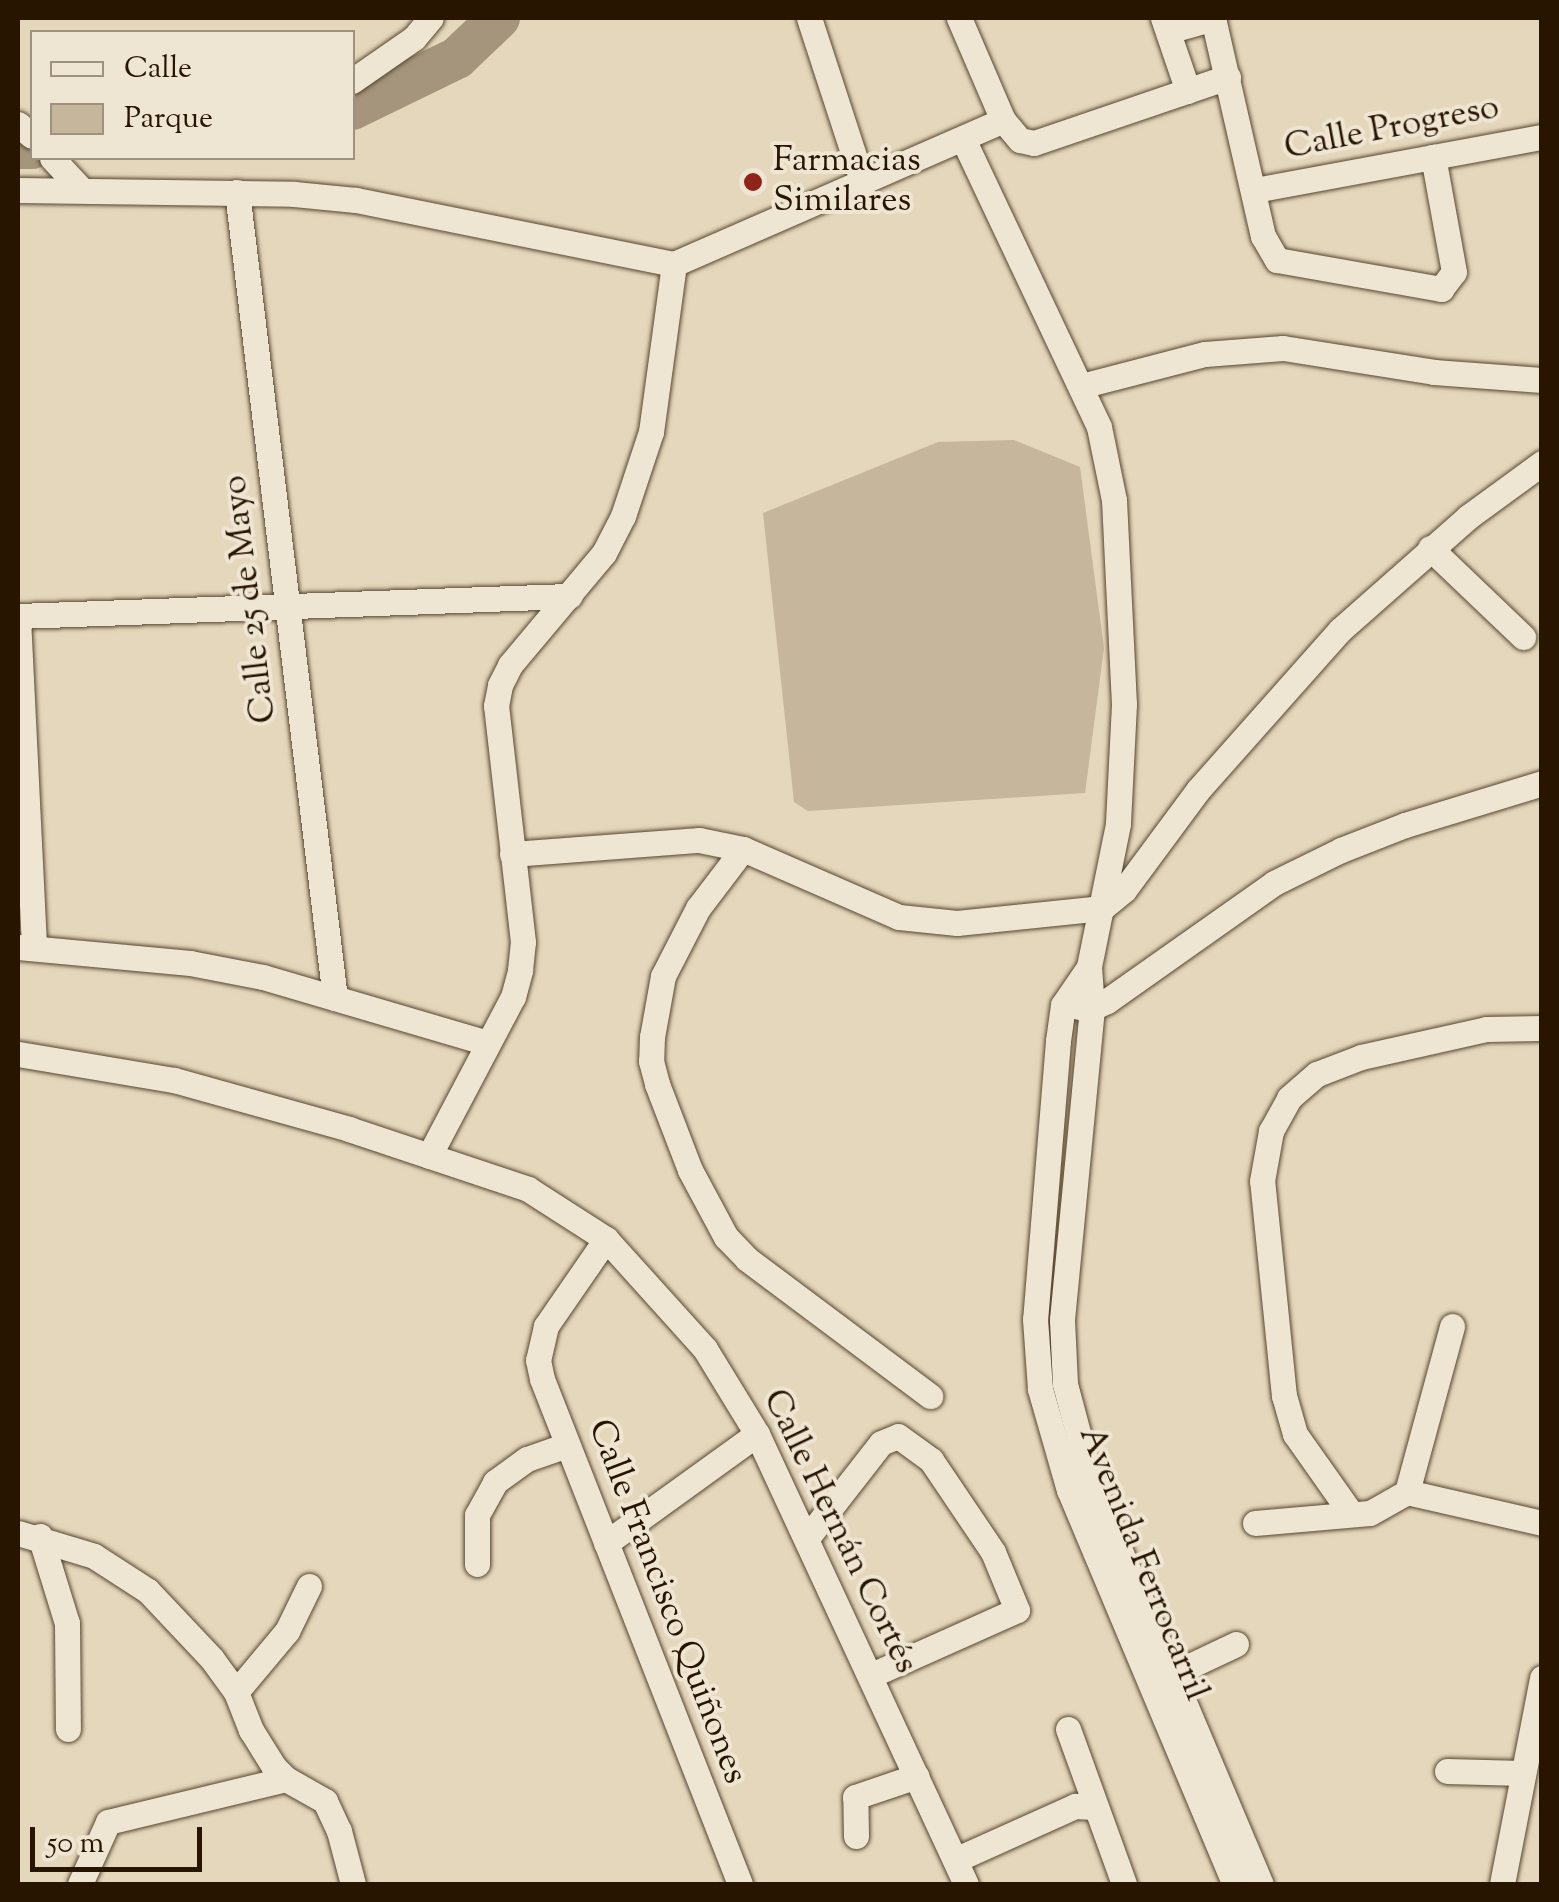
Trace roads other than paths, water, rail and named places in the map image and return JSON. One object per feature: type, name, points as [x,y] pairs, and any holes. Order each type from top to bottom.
[{"type":"street","points":[[355,79],[414,38],[431,18]]},
{"type":"street","points":[[808,18],[863,183]]},
{"type":"street","points":[[958,18],[1012,135],[1034,142],[1228,77]]},
{"type":"street","points":[[1188,91],[1165,24],[1213,18],[1268,249],[1292,265],[1431,289],[1450,282],[1454,272],[1433,157]]},
{"type":"street","points":[[18,190],[65,171],[236,192],[356,200],[674,264],[1003,120]]},
{"type":"street","name":"Calle Progreso","points":[[1255,190],[1542,137]]},
{"type":"street","name":"Avenida Ferrocarril","points":[[962,139],[1099,427],[1114,500],[1124,704],[1118,824],[1088,967],[1092,1008],[1062,1320],[1060,1422]]},
{"type":"street","name":"Calle 25 de Mayo","points":[[236,192],[335,998]]},
{"type":"street","points":[[18,1054],[174,1080],[260,1101],[429,1156],[512,997],[520,970],[523,942],[496,706],[500,685],[510,665],[604,553],[637,481],[660,381],[674,264]]},
{"type":"street","points":[[1081,386],[1205,354],[1283,348],[1434,372],[1542,380]]},
{"type":"street","points":[[512,854],[700,840],[743,849],[878,911],[914,920],[956,923],[1102,908],[1124,890],[1198,790],[1340,630],[1430,548],[1542,463]]},
{"type":"street","points":[[1430,548],[1523,637]]},
{"type":"street","points":[[488,1043],[335,998],[190,963],[26,948],[18,617],[570,596]]},
{"type":"street","points":[[1063,1004],[1092,1008],[1274,883],[1405,824],[1542,783]]},
{"type":"street","points":[[743,849],[698,908],[663,976],[652,1036],[657,1084],[690,1170],[726,1236],[747,1259],[930,1396]]},
{"type":"street","name":"Avenida Ferrocarril","points":[[1088,967],[1063,1004],[1035,1318],[1060,1422],[1092,1482],[1234,1884]]},
{"type":"street","points":[[1350,1512],[1295,1434],[1284,1396],[1262,1181],[1271,1131],[1289,1098],[1317,1074],[1361,1057],[1486,1029],[1542,1028]]},
{"type":"street","name":"Calle Hernán Cortés","points":[[429,1156],[528,1189],[606,1240],[685,1324],[757,1434],[966,1884]]},
{"type":"street","name":"Calle Francisco Quiñones","points":[[606,1240],[546,1326],[540,1342],[542,1380],[740,1884]]},
{"type":"street","points":[[1255,1523],[1385,1508],[1408,1492],[1452,1326]]},
{"type":"street","points":[[606,1543],[757,1434]]},
{"type":"street","points":[[807,1538],[881,1443],[898,1436],[930,1460],[994,1552],[1016,1610],[872,1675]]},
{"type":"street","points":[[477,1564],[477,1515],[495,1482],[527,1458],[567,1445]]},
{"type":"street","points":[[1408,1492],[1542,1522]]},
{"type":"street","points":[[29,1535],[124,1572],[212,1659],[236,1692],[264,1753],[286,1779],[325,1801],[339,1831],[353,1884]]},
{"type":"street","points":[[29,1535],[67,1623],[68,1728]]},
{"type":"street","points":[[236,1692],[287,1632],[309,1586]]},
{"type":"street","points":[[1162,1680],[1236,1644]]},
{"type":"street","points":[[1502,1884],[1542,1678]]},
{"type":"street","name":"Avenida Ferrocarril","points":[[1162,1680],[1261,1884]]},
{"type":"street","points":[[1068,1729],[1094,1792],[1094,1807],[1124,1884]]},
{"type":"street","points":[[1446,1771],[1522,1773]]},
{"type":"street","points":[[856,1836],[854,1797],[917,1776]]},
{"type":"street","points":[[80,1884],[108,1822],[286,1779]]},
{"type":"street","points":[[954,1860],[1075,1806],[1094,1807]]},
{"type":"waterway","points":[[355,108],[457,58],[499,18]]},
{"type":"waterway","points":[[18,148],[30,148]]},
{"type":"place","name":"Farmacias Similares","points":[[753,182]]}]
